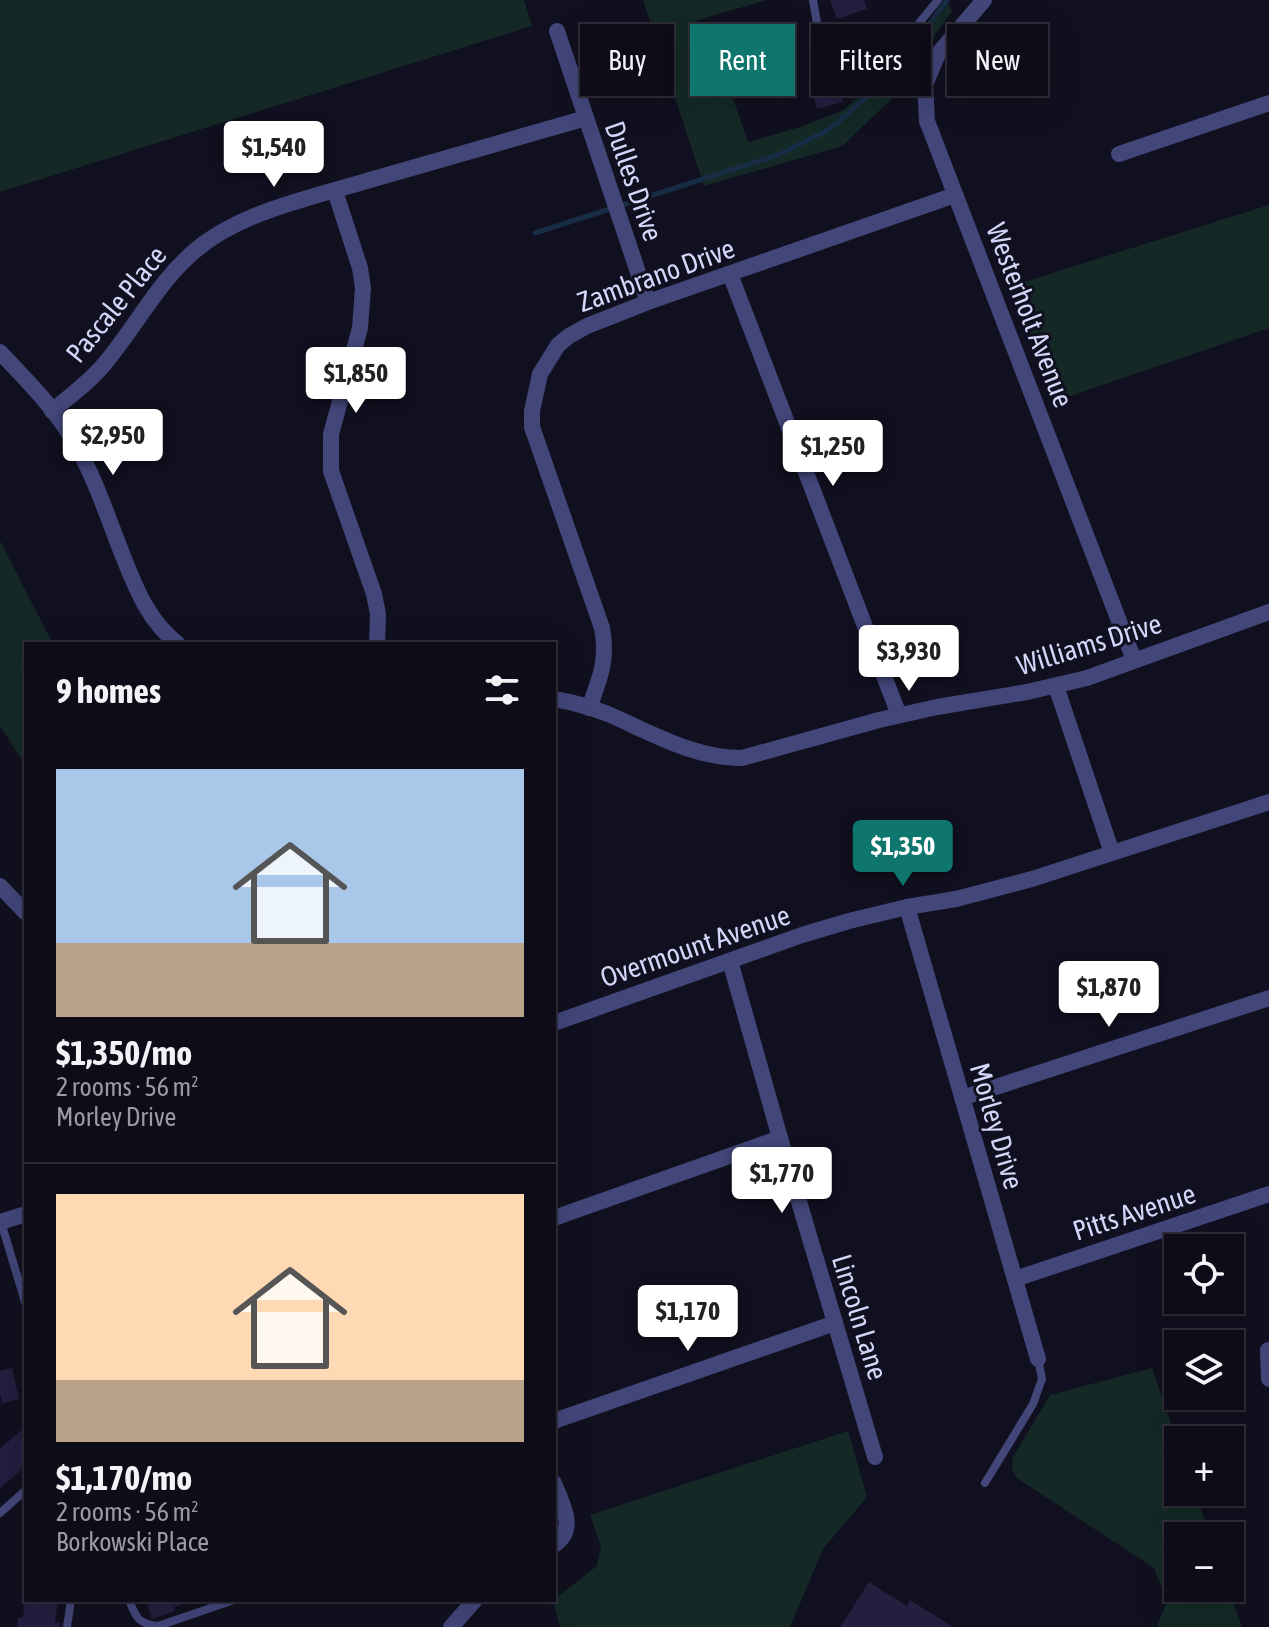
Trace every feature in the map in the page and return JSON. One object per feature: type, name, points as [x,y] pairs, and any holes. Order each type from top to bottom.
[{"type":"street","name":"Westerholt Avenue","points":[[984,0],[938,54],[925,85],[927,121],[1134,660]]},
{"type":"street","name":"Dulles Drive","points":[[557,31],[648,302]]},
{"type":"street","points":[[1119,154],[1269,103]]},
{"type":"street","name":"Pascale Place","points":[[52,411],[107,362],[161,286],[194,251],[233,225],[335,191],[586,118]]},
{"type":"street","points":[[335,191],[360,268],[363,288],[360,328],[331,434],[331,471],[374,594],[378,614],[377,642]]},
{"type":"street","name":"Zambrano Drive","points":[[589,708],[605,659],[602,628],[532,427],[535,391],[540,374],[558,345],[587,326],[648,302],[955,195]]},
{"type":"street","points":[[730,274],[899,715]]},
{"type":"street","points":[[0,352],[43,397],[75,442],[140,599],[152,619],[176,642]]},
{"type":"street","name":"Williams Drive","points":[[556,700],[589,708],[696,753],[742,758],[899,715],[1087,678],[1269,612]]},
{"type":"street","points":[[1056,686],[1112,853]]},
{"type":"street","name":"Overmount Avenue","points":[[556,1022],[802,935],[849,921],[956,899],[1032,879],[1269,802]]},
{"type":"street","points":[[0,886],[24,911]]},
{"type":"street","name":"Morley Drive","points":[[907,907],[1038,1359]]},
{"type":"street","name":"Lincoln Lane","points":[[730,961],[875,1457]]},
{"type":"street","points":[[962,1098],[1269,998]]},
{"type":"street","points":[[556,1217],[780,1138]]},
{"type":"street","name":"Pitts Avenue","points":[[1015,1279],[1269,1194]]},
{"type":"street","points":[[0,1222],[24,1215]]},
{"type":"street","points":[[556,1420],[835,1323]]},
{"type":"street","points":[[1268,1350],[1269,1379]]},
{"type":"street","points":[[556,1488],[568,1520],[565,1535],[556,1543]]},
{"type":"street","points":[[451,1627],[473,1602]]},
{"type":"lane","points":[[813,0],[822,52],[826,60],[853,80],[881,74],[891,65],[938,0]]},
{"type":"lane","points":[[0,1222],[24,1299]]},
{"type":"lane","points":[[985,1483],[1033,1404],[1042,1379],[1038,1359]]},
{"type":"lane","points":[[0,1513],[24,1492]]},
{"type":"lane","points":[[67,1627],[71,1602]]},
{"type":"lane","points":[[130,1602],[138,1619],[145,1624],[158,1626],[228,1602]]},
{"type":"green space","points":[[0,0],[524,0],[532,26],[0,192]]},
{"type":"green space","points":[[643,0],[767,0],[690,24],[690,96],[732,96],[748,142],[842,111],[860,96],[895,96],[842,146],[704,186],[674,95],[674,24],[651,24]]},
{"type":"green space","points":[[947,1],[952,11],[931,41],[931,24],[928,24]]},
{"type":"green space","points":[[1269,205],[1269,328],[1053,402],[1011,286]]},
{"type":"green space","points":[[0,541],[52,642],[24,642],[24,763],[0,726]]},
{"type":"green space","points":[[1152,1368],[1172,1426],[1164,1426],[1164,1506],[1200,1506],[1205,1522],[1164,1522],[1164,1593],[1154,1568],[1017,1478],[1012,1469],[1013,1457],[1050,1395]]},
{"type":"green space","points":[[848,1431],[867,1497],[823,1549],[790,1627],[560,1627],[554,1602],[556,1598],[597,1566],[601,1546],[590,1515]]},
{"type":"green space","points":[[1167,1602],[1233,1602],[1242,1627],[1157,1627]]},
{"type":"building","points":[[830,0],[864,0],[867,9],[837,19]]},
{"type":"building","points":[[813,96],[841,96],[843,102],[817,109]]},
{"type":"building","points":[[12,1368],[19,1399],[2,1403],[0,1371]]},
{"type":"building","points":[[24,1428],[24,1468],[0,1488],[0,1449]]},
{"type":"building","points":[[869,1582],[907,1606],[910,1600],[953,1627],[840,1627]]},
{"type":"building","points":[[25,1602],[58,1602],[55,1622],[60,1623],[59,1627],[17,1627],[18,1618],[23,1618]]},
{"type":"building","points":[[147,1602],[191,1602],[174,1607],[175,1611],[152,1619]]},
{"type":"waterway","points":[[535,233],[778,155],[830,129],[891,76],[947,0]]}]
